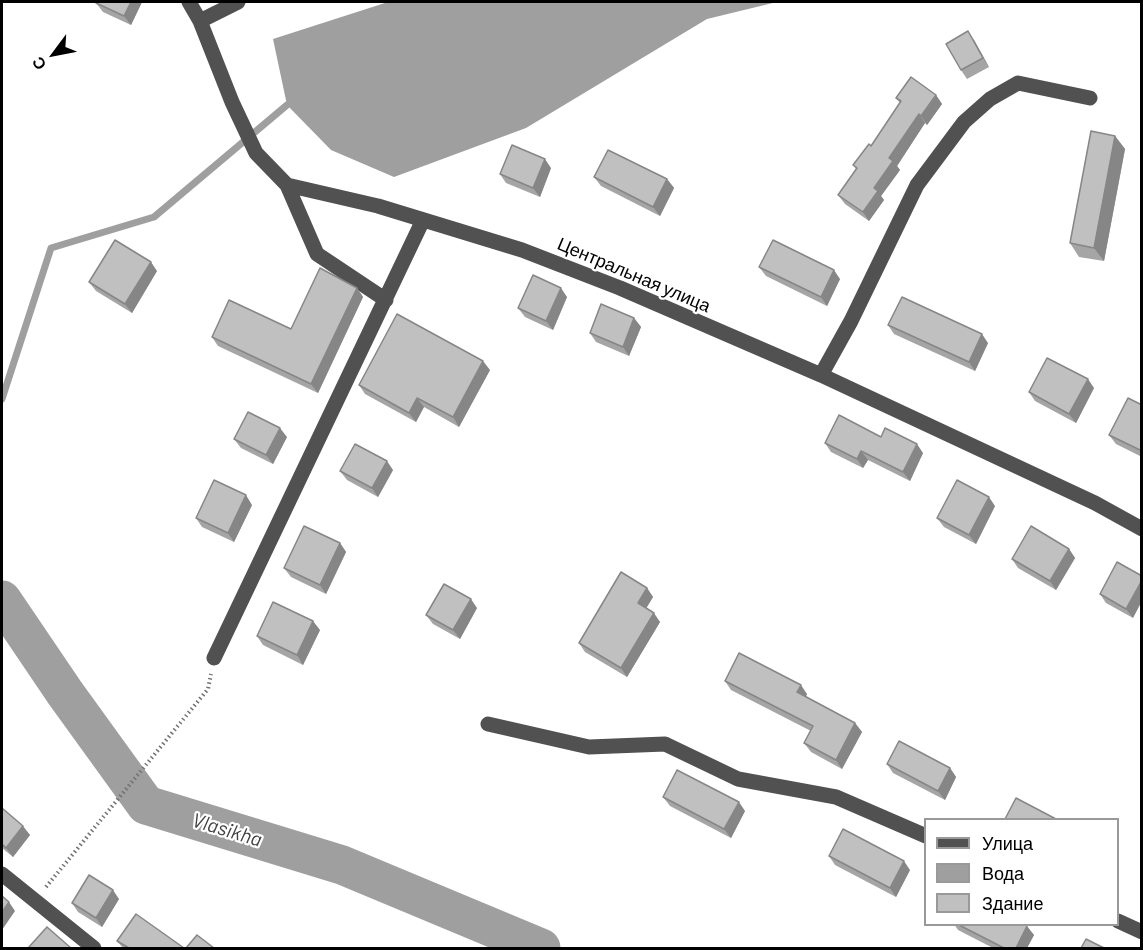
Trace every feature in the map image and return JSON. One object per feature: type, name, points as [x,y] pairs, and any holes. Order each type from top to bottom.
[{"type":"street","points":[[189,2],[200,21],[232,102],[256,153],[286,185],[317,254],[386,300]]},
{"type":"street","points":[[200,21],[238,2]]},
{"type":"street","points":[[821,375],[851,321],[917,185],[964,122],[990,99],[1018,83],[1090,98]]},
{"type":"street","name":"Центральная улица","points":[[286,185],[378,206],[522,250],[598,280],[821,375],[1095,503],[1142,529]]},
{"type":"street","points":[[214,658],[423,220]]},
{"type":"street","points":[[488,724],[589,747],[665,744],[738,779],[837,797],[924,835]]},
{"type":"street","points":[[2,874],[94,948]]},
{"type":"street","points":[[1119,921],[1142,932]]},
{"type":"path","points":[[34,901],[208,689],[214,658]]},
{"type":"water","points":[[388,2],[777,2],[707,19],[526,128],[394,177],[331,150],[287,105],[273,39]]},
{"type":"building","points":[[97,2],[131,2],[124,16]]},
{"type":"building","points":[[968,31],[983,58],[961,70],[946,44]]},
{"type":"building","points":[[911,77],[936,95],[921,116],[919,114],[889,158],[893,161],[874,188],[878,191],[863,212],[838,195],[857,168],[853,165],[869,144],[871,146],[901,101],[896,98]]},
{"type":"building","points":[[1091,131],[1115,136],[1094,248],[1070,243]]},
{"type":"building","points":[[512,145],[545,159],[533,188],[500,174]]},
{"type":"building","points":[[608,150],[667,179],[653,207],[594,177]]},
{"type":"building","points":[[115,240],[151,262],[125,304],[89,282]]},
{"type":"building","points":[[773,240],[834,270],[821,297],[759,267]]},
{"type":"building","points":[[320,268],[357,288],[311,384],[212,337],[229,300],[291,329]]},
{"type":"building","points":[[533,275],[561,288],[546,321],[518,308]]},
{"type":"building","points":[[902,297],[982,334],[969,362],[888,325]]},
{"type":"building","points":[[601,304],[634,318],[623,347],[590,333]]},
{"type":"building","points":[[397,314],[483,361],[453,417],[417,398],[409,413],[359,385]]},
{"type":"building","points":[[1047,358],[1088,379],[1069,414],[1029,392]]},
{"type":"building","points":[[1128,398],[1142,405],[1142,451],[1109,435]]},
{"type":"building","points":[[248,412],[280,428],[266,455],[234,439]]},
{"type":"building","points":[[839,415],[881,437],[885,428],[917,444],[903,472],[861,451],[857,459],[825,443]]},
{"type":"building","points":[[355,444],[387,461],[372,488],[340,471]]},
{"type":"building","points":[[214,480],[246,495],[228,533],[196,518]]},
{"type":"building","points":[[957,480],[989,497],[969,535],[937,518]]},
{"type":"building","points":[[304,526],[340,543],[320,585],[284,568]]},
{"type":"building","points":[[1031,526],[1069,549],[1050,581],[1012,559]]},
{"type":"building","points":[[1117,562],[1142,576],[1126,609],[1100,594]]},
{"type":"building","points":[[621,572],[647,588],[638,603],[654,613],[621,668],[579,643]]},
{"type":"building","points":[[444,584],[471,599],[453,630],[426,615]]},
{"type":"building","points":[[273,602],[313,621],[297,655],[257,636]]},
{"type":"building","points":[[739,653],[801,685],[797,692],[855,723],[836,760],[804,743],[813,726],[725,681]]},
{"type":"building","points":[[899,741],[950,768],[938,791],[887,764]]},
{"type":"building","points":[[677,770],[739,802],[724,829],[663,797]]},
{"type":"building","points":[[1016,798],[1054,818],[1006,818]]},
{"type":"building","points":[[2,808],[23,826],[6,848],[2,844]]},
{"type":"building","points":[[843,829],[904,861],[890,888],[829,856]]},
{"type":"building","points":[[89,875],[113,890],[96,918],[72,903]]},
{"type":"building","points":[[2,896],[9,902],[2,912]]},
{"type":"building","points":[[136,914],[184,948],[129,948],[117,941]]},
{"type":"building","points":[[961,926],[1027,926],[1016,948],[1004,948]]},
{"type":"building","points":[[47,927],[71,948],[28,948]]},
{"type":"building","points":[[197,935],[214,948],[186,948]]},
{"type":"building","points":[[1086,939],[1104,948],[1081,948]]},
{"type":"waterway","points":[[2,399],[51,248],[154,217],[287,105]]},
{"type":"waterway","name":"Vlasikha","points":[[2,600],[65,693],[146,805],[342,865],[541,948]]}]
